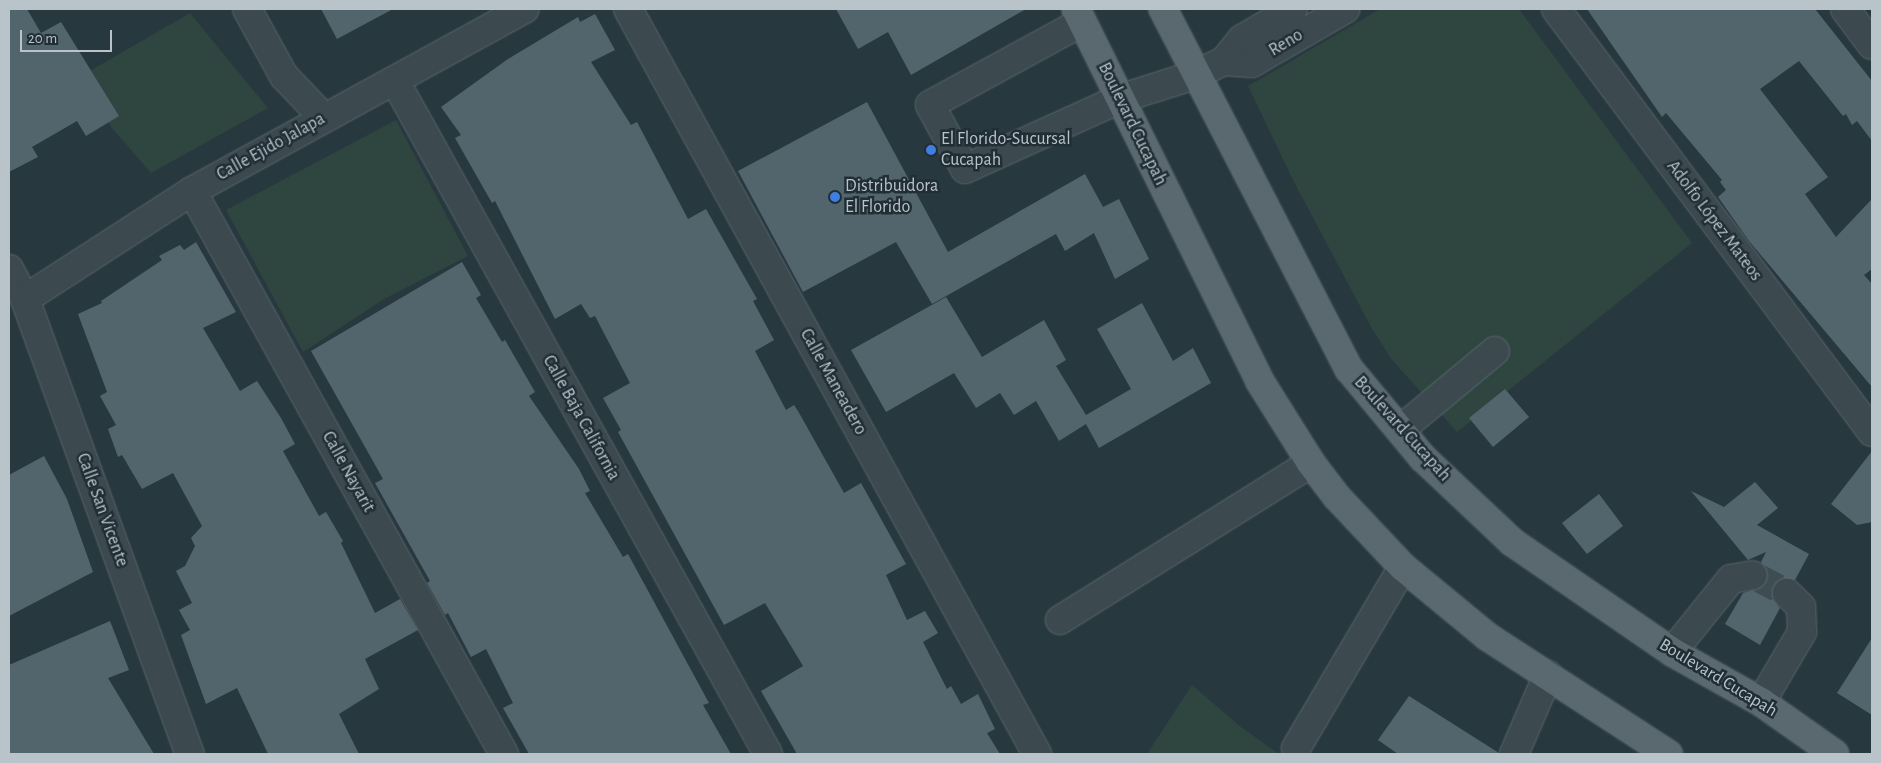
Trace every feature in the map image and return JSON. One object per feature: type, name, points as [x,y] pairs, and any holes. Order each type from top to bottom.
[{"type":"main road","name":"Boulevard Cucapah","points":[[1163,9],[1195,75],[1349,369],[1401,429],[1423,458],[1512,542],[1672,652],[1761,702],[1835,754]]},
{"type":"main road","name":"Boulevard Cucapah","points":[[1079,15],[1259,380],[1310,463],[1337,497],[1403,567],[1488,637],[1668,754]]},
{"type":"street","points":[[247,9],[284,76],[324,118]]},
{"type":"street","name":"Calle Ejido Jalapa","points":[[25,299],[192,191],[525,9]]},
{"type":"street","name":"Calle Maneadero","points":[[628,9],[1037,754]]},
{"type":"street","name":"Reno","points":[[1079,15],[930,106],[965,169],[1119,99],[1195,75],[1224,61],[1242,39],[1293,9]]},
{"type":"street","name":"Reno","points":[[1224,61],[1252,64],[1345,9]]},
{"type":"street","name":"Adolfo López Mateos","points":[[1556,9],[1872,432]]},
{"type":"street","points":[[1846,9],[1872,45]]},
{"type":"street","name":"Calle Baja California","points":[[395,81],[768,754]]},
{"type":"street","name":"Calle Nayarit","points":[[192,191],[504,754]]},
{"type":"street","name":"Calle San Vicente","points":[[9,269],[25,299],[190,754]]},
{"type":"street","points":[[1401,429],[1495,351]]},
{"type":"street","points":[[1060,620],[1310,463]]},
{"type":"street","points":[[1296,748],[1403,567]]},
{"type":"street","points":[[1672,652],[1731,579],[1753,575]]},
{"type":"street","points":[[1761,702],[1802,632],[1801,607],[1787,593]]},
{"type":"street","points":[[1514,754],[1548,675]]},
{"type":"green space","points":[[1380,9],[1519,9],[1692,243],[1457,432],[1392,360],[1371,327],[1293,180],[1248,86]]},
{"type":"green space","points":[[190,13],[268,108],[151,173],[111,127],[81,76]]},
{"type":"green space","points":[[396,120],[468,256],[384,299],[303,352],[226,210]]},
{"type":"green space","points":[[1192,685],[1241,727],[1279,754],[1147,754]]},
{"type":"building","points":[[9,9],[27,9],[41,33],[61,22],[119,116],[86,136],[77,121],[32,147],[38,157],[9,172]]},
{"type":"building","points":[[321,9],[393,9],[337,39]]},
{"type":"building","points":[[836,9],[1026,9],[911,75],[888,32],[858,49]]},
{"type":"building","points":[[1587,9],[1815,9],[1872,81],[1872,141],[1857,121],[1852,125],[1846,114],[1843,116],[1799,61],[1760,89],[1828,177],[1805,194],[1836,237],[1872,199],[1872,269],[1864,275],[1872,284],[1872,387],[1749,241],[1718,197],[1726,190],[1720,182],[1722,180],[1666,113],[1662,117]]},
{"type":"building","points":[[595,14],[615,50],[591,62],[631,125],[637,122],[688,219],[706,209],[757,299],[753,301],[774,340],[755,351],[786,410],[794,405],[844,493],[861,483],[906,564],[886,575],[907,620],[925,611],[938,633],[923,642],[947,689],[951,686],[961,704],[978,694],[995,729],[987,733],[1000,754],[797,754],[761,691],[803,666],[765,603],[724,625],[618,432],[621,430],[603,398],[630,383],[595,316],[590,318],[581,304],[555,319],[495,201],[492,203],[455,138],[461,135],[441,107],[508,59],[578,17],[580,22]]},
{"type":"building","name":"Distribuidora El Florido","points":[[867,102],[948,252],[1085,174],[1103,207],[1119,199],[1149,259],[1115,279],[1094,233],[1065,251],[1056,234],[932,304],[896,242],[803,292],[738,171]]},
{"type":"building","points":[[196,242],[236,312],[203,328],[240,391],[257,381],[281,418],[295,444],[283,451],[319,516],[326,512],[343,541],[341,543],[375,613],[400,599],[418,630],[365,659],[379,689],[339,714],[359,754],[268,754],[237,688],[206,704],[181,635],[190,630],[179,610],[192,603],[176,571],[185,566],[195,546],[191,538],[202,526],[173,473],[142,489],[122,455],[118,457],[108,429],[116,425],[100,396],[107,392],[78,314],[102,303],[101,301],[162,260],[159,256],[180,245],[184,250]]},
{"type":"building","points":[[462,262],[481,295],[476,298],[502,342],[505,340],[535,392],[529,396],[579,469],[590,491],[585,493],[623,557],[628,554],[709,703],[703,705],[731,754],[529,754],[503,708],[513,703],[486,649],[471,657],[448,613],[445,615],[427,583],[430,581],[375,483],[383,479],[311,351]]},
{"type":"building","points":[[946,297],[982,357],[1044,320],[1066,360],[1056,366],[1086,415],[1131,389],[1097,329],[1142,303],[1173,361],[1193,348],[1211,383],[1099,448],[1086,424],[1059,441],[1036,401],[1014,415],[1000,393],[976,408],[954,373],[886,412],[851,350]]},
{"type":"building","points":[[1505,389],[1529,417],[1493,447],[1469,418]]},
{"type":"building","points":[[1872,451],[1872,522],[1857,525],[1831,504]]},
{"type":"building","points":[[44,456],[67,499],[93,572],[9,616],[9,475]]},
{"type":"building","points":[[1755,482],[1778,508],[1757,525],[1809,554],[1795,580],[1782,578],[1772,588],[1772,598],[1780,608],[1760,645],[1725,624],[1743,593],[1763,587],[1767,581],[1768,572],[1761,562],[1766,552],[1748,560],[1691,491],[1724,507]]},
{"type":"building","points":[[1599,494],[1623,526],[1587,554],[1562,523]]},
{"type":"building","points":[[110,621],[129,670],[108,678],[154,754],[9,754],[9,665]]},
{"type":"building","points":[[1872,638],[1872,715],[1837,693]]},
{"type":"building","points":[[1409,696],[1499,754],[1398,754],[1378,740]]},
{"type":"tunnel","points":[[1753,575],[1787,593]]},
{"type":"place","name":"El Florido-Sucursal Cucapah","points":[[931,150]]},
{"type":"place","name":"Distribuidora El Florido","points":[[835,197]]}]
